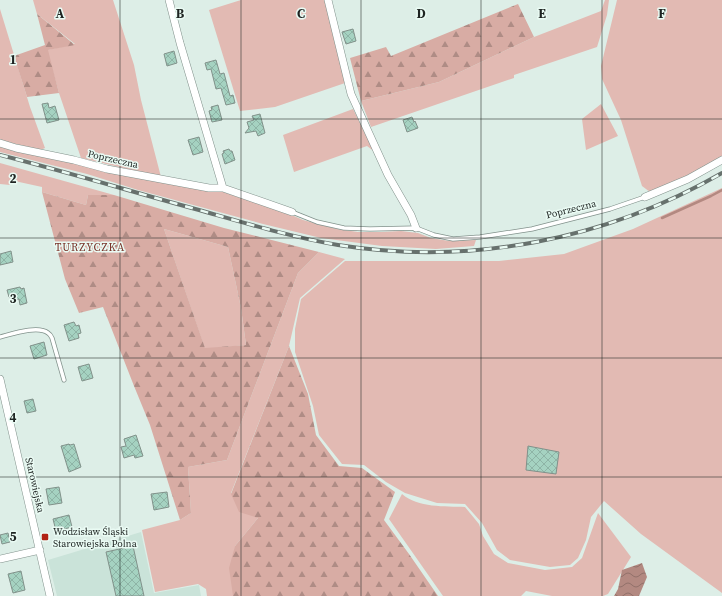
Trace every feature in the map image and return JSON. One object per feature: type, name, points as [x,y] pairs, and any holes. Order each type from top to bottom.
[{"type":"street","points":[[169,0],[180,44],[223,188]]},
{"type":"street","points":[[328,0],[351,94],[388,175],[411,215],[416,228]]},
{"type":"street","name":"Poprzeczna","points":[[0,143],[107,169],[209,188],[223,188],[292,212]]},
{"type":"street","name":"Poprzeczna","points":[[644,197],[688,179],[722,160]]},
{"type":"street","name":"Starowiejska","points":[[0,379],[50,596]]},
{"type":"street","points":[[0,559],[40,550]]},
{"type":"lane","name":"Poprzeczna","points":[[292,212],[317,222],[344,228],[370,230],[416,228],[434,236],[452,239],[480,237],[532,229],[610,210],[644,197]]},
{"type":"lane","points":[[0,337],[36,330],[49,333],[52,338],[64,380]]},
{"type":"shaded area","points":[[33,0],[113,0],[134,65],[141,100],[161,177],[81,158],[59,93],[47,50],[75,44],[37,14]]},
{"type":"shaded area","points":[[241,0],[325,0],[345,83],[275,107],[240,111],[209,10]]},
{"type":"shaded area","points":[[605,0],[609,0],[607,15],[597,47],[514,75],[514,78],[371,127],[361,101],[439,82],[534,37],[601,11]]},
{"type":"shaded area","points":[[617,0],[722,0],[722,156],[697,171],[650,192],[642,186],[621,120],[602,79],[601,66]]},
{"type":"shaded area","points":[[0,9],[30,107],[45,148],[40,150],[0,140]]},
{"type":"shaded area","points":[[601,104],[618,136],[586,150],[582,119]]},
{"type":"shaded area","points":[[353,109],[375,152],[367,146],[294,172],[283,135]]},
{"type":"shaded area","points":[[0,146],[221,191],[280,210],[303,220],[337,229],[358,232],[401,231],[418,233],[431,238],[449,241],[476,240],[474,246],[436,249],[382,246],[321,238],[263,224],[138,190],[87,174],[0,152]]},
{"type":"shaded area","points":[[0,163],[114,195],[88,195],[86,205],[42,192],[42,187],[10,180],[10,185],[0,184]]},
{"type":"shaded area","points":[[722,188],[722,593],[641,534],[604,501],[591,517],[586,540],[578,558],[570,565],[550,567],[510,560],[497,550],[482,523],[465,504],[437,503],[405,493],[386,482],[364,465],[342,464],[319,435],[313,406],[295,352],[295,329],[301,299],[345,261],[499,261],[564,254],[633,229]]},
{"type":"shaded area","points":[[164,229],[228,247],[241,308],[246,345],[205,349]]},
{"type":"shaded area","points":[[319,252],[345,259],[300,298],[289,346],[231,493],[258,518],[235,546],[233,596],[207,596],[206,589],[198,584],[155,592],[142,530],[180,520],[191,513],[188,467],[227,460],[298,273]]},
{"type":"shaded area","points":[[402,494],[408,499],[424,504],[465,507],[479,524],[483,536],[494,554],[508,563],[545,570],[572,567],[582,558],[598,513],[631,557],[608,594],[603,596],[552,596],[526,591],[521,596],[443,596],[389,519]]},
{"type":"shaded area","points":[[141,532],[154,593],[199,585],[201,596],[57,596],[48,560]]},
{"type":"green space","points":[[518,4],[534,37],[439,82],[361,101],[350,58],[386,47],[391,56]]},
{"type":"green space","points":[[37,14],[75,45],[48,50],[59,93],[27,97],[14,56],[45,45]]},
{"type":"green space","points":[[42,192],[86,205],[88,195],[114,195],[224,228],[319,252],[298,273],[227,460],[188,467],[191,513],[180,520],[150,425],[103,307],[79,313],[65,279]],"holes":[[[164,229],[228,247],[241,308],[246,345],[205,348]]]},
{"type":"green space","points":[[289,346],[308,394],[316,435],[339,466],[362,468],[395,492],[384,520],[438,596],[233,596],[229,568],[235,546],[258,518],[239,512],[231,494]]},
{"type":"water","points":[[642,563],[647,577],[639,596],[614,596],[618,589],[622,570]]},
{"type":"building","points":[[353,29],[356,41],[346,44],[342,32]]},
{"type":"building","points":[[174,51],[177,63],[167,66],[164,54]]},
{"type":"building","points":[[216,60],[220,74],[224,73],[230,96],[233,95],[235,103],[226,105],[221,88],[216,89],[211,69],[207,70],[205,63]]},
{"type":"building","points":[[48,103],[49,108],[55,106],[59,120],[47,123],[42,104]]},
{"type":"building","points":[[218,105],[222,120],[212,122],[209,111],[212,110],[211,107]]},
{"type":"building","points":[[260,114],[265,133],[258,136],[256,131],[245,133],[249,128],[247,122],[254,120],[252,116]]},
{"type":"building","points":[[412,117],[418,128],[407,132],[403,120]]},
{"type":"building","points":[[199,137],[203,152],[193,155],[188,140]]},
{"type":"building","points":[[229,149],[232,151],[235,160],[225,164],[222,154],[224,153],[223,151]]},
{"type":"building","points":[[11,251],[13,262],[0,265],[0,254]]},
{"type":"building","points":[[20,287],[21,289],[24,288],[27,303],[20,305],[19,299],[12,301],[7,290]]},
{"type":"building","points":[[74,322],[76,326],[79,325],[81,333],[78,334],[79,338],[69,341],[64,325]]},
{"type":"building","points":[[44,342],[47,355],[34,359],[30,346]]},
{"type":"building","points":[[89,364],[93,378],[82,381],[78,367]]},
{"type":"building","points":[[33,399],[36,411],[27,413],[24,401]]},
{"type":"building","points":[[136,435],[143,456],[135,458],[134,455],[124,458],[121,447],[126,446],[124,439]]},
{"type":"building","points":[[74,444],[81,467],[69,472],[61,446]]},
{"type":"building","points":[[528,446],[559,452],[556,474],[526,470]]},
{"type":"building","points":[[59,487],[62,503],[49,505],[46,489]]},
{"type":"building","points":[[167,492],[169,507],[154,510],[151,494]]},
{"type":"building","points":[[69,515],[72,527],[56,531],[53,519]]},
{"type":"building","points":[[8,533],[10,542],[2,544],[0,535]]},
{"type":"building","points":[[133,546],[144,596],[116,596],[106,552]]},
{"type":"building","points":[[21,571],[25,590],[13,593],[8,574]]},
{"type":"waterway","points":[[662,218],[722,190]]},
{"type":"railway","points":[[0,155],[251,225],[303,238],[338,245],[388,251],[437,252],[487,249],[536,242],[584,231],[632,215],[678,196],[722,173]]},
{"type":"place","name":"Wodzisław Śląski Starowiejska Polna","points":[[45,537]]},
{"type":"district","name":"TURZYCZKA","points":[[90,247]]}]
